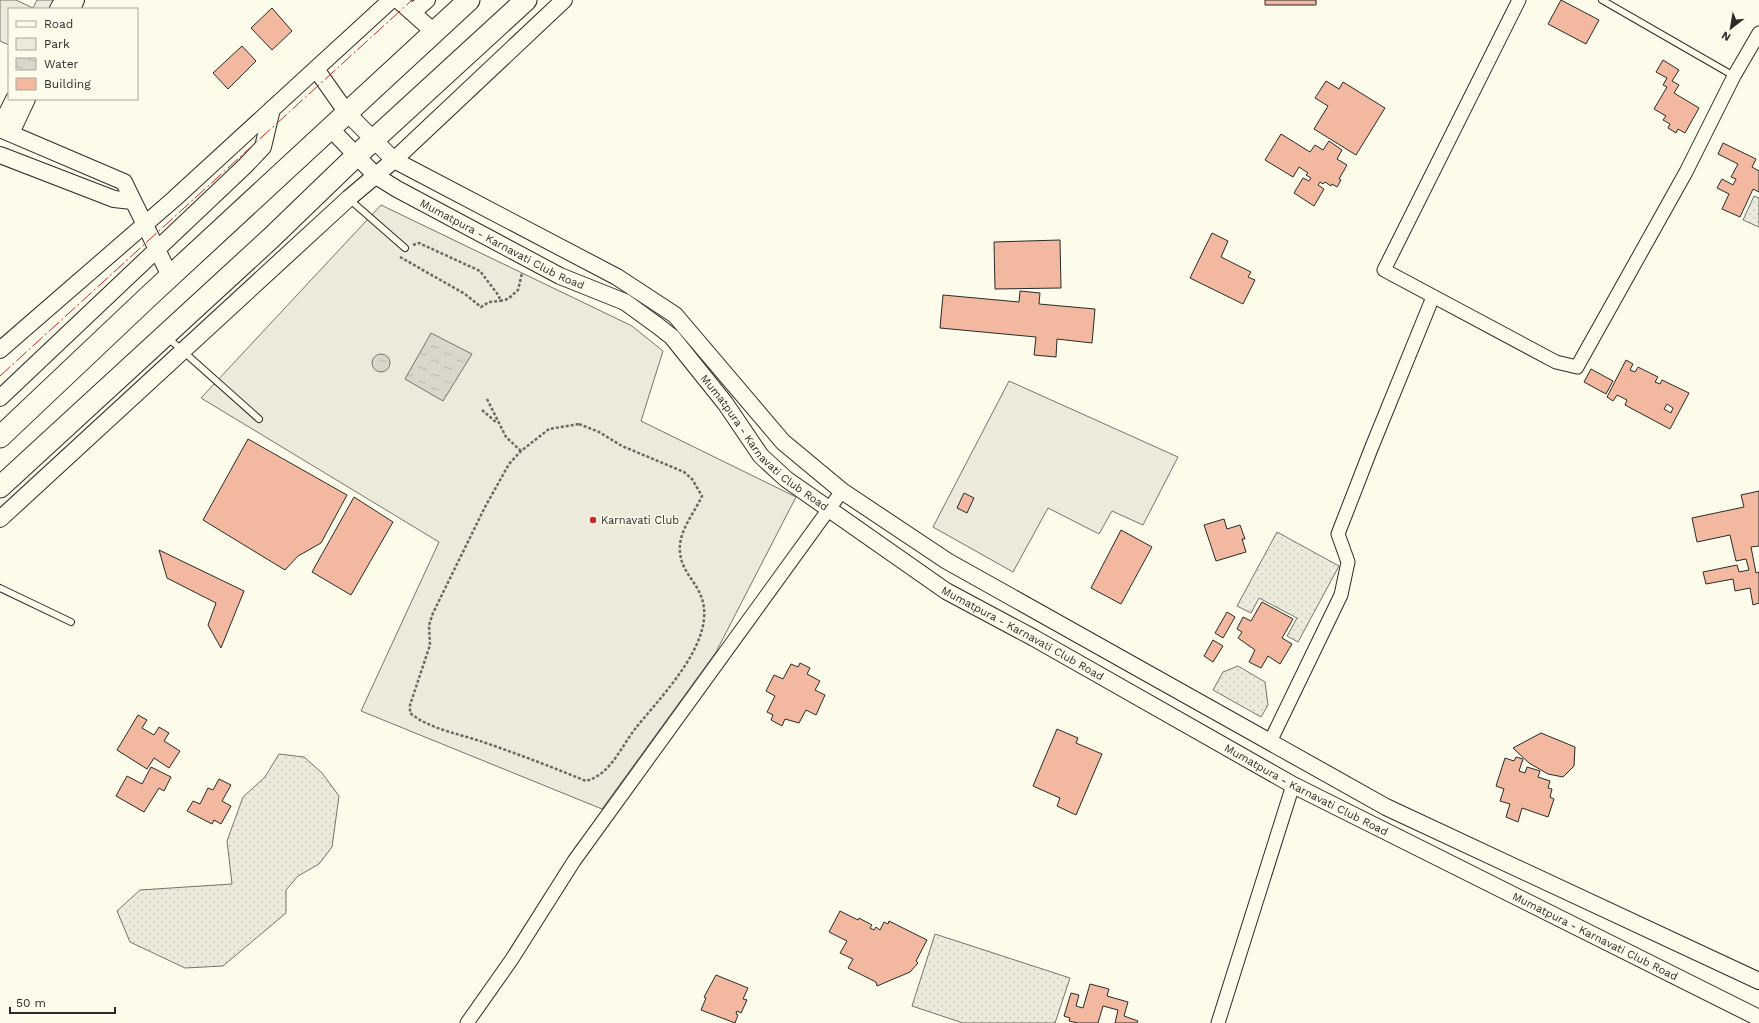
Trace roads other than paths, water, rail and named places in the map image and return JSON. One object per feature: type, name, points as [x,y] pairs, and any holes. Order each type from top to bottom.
[{"type":"highway","points":[[0,437],[170,276],[469,0]]},
{"type":"highway","points":[[0,486],[271,238],[356,156],[526,0]]},
{"type":"street","points":[[0,350],[144,225],[391,0]]},
{"type":"street","points":[[398,0],[434,32]]},
{"type":"street","points":[[413,12],[427,0]]},
{"type":"street","points":[[0,519],[349,198],[394,160],[564,0]]},
{"type":"street","points":[[1519,0],[1384,270],[1556,362],[1577,367],[1686,172],[1734,76],[1759,33]]},
{"type":"street","name":"Mumatpura - Karnavati Club Road","points":[[316,69],[347,113],[373,142],[394,160],[617,277],[675,315],[783,442],[842,491],[947,561],[1386,807],[1759,981]]},
{"type":"street","points":[[4,130],[14,100]]},
{"type":"street","points":[[4,130],[26,100]]},
{"type":"street","points":[[0,398],[245,166],[263,147],[272,109]]},
{"type":"street","name":"Mumatpura - Karnavati Club Road","points":[[330,128],[376,176],[423,204],[560,276],[625,302],[658,326],[672,338],[725,403],[761,456],[786,479],[946,591],[1034,638],[1293,785],[1759,1018]]},
{"type":"street","points":[[4,130],[124,182],[170,276]]},
{"type":"street","points":[[0,155],[114,199],[132,201]]},
{"type":"street","points":[[1270,742],[1341,595],[1348,562],[1338,534],[1371,449],[1434,297]]},
{"type":"street","points":[[467,1023],[512,959],[574,861],[842,491]]},
{"type":"street","points":[[1218,1023],[1293,785]]},
{"type":"lane","points":[[1602,0],[1734,76]]},
{"type":"lane","points":[[349,198],[405,248]]},
{"type":"lane","points":[[164,335],[259,419]]},
{"type":"lane","points":[[0,588],[71,622]]},
{"type":"water","points":[[431,333],[472,354],[443,401],[405,379]]},
{"type":"water","points":[[381,354],[387,357],[390,363],[387,369],[381,372],[375,369],[372,363],[375,357]]},
{"type":"place","name":"Karnavati Club","points":[[593,520]]}]
